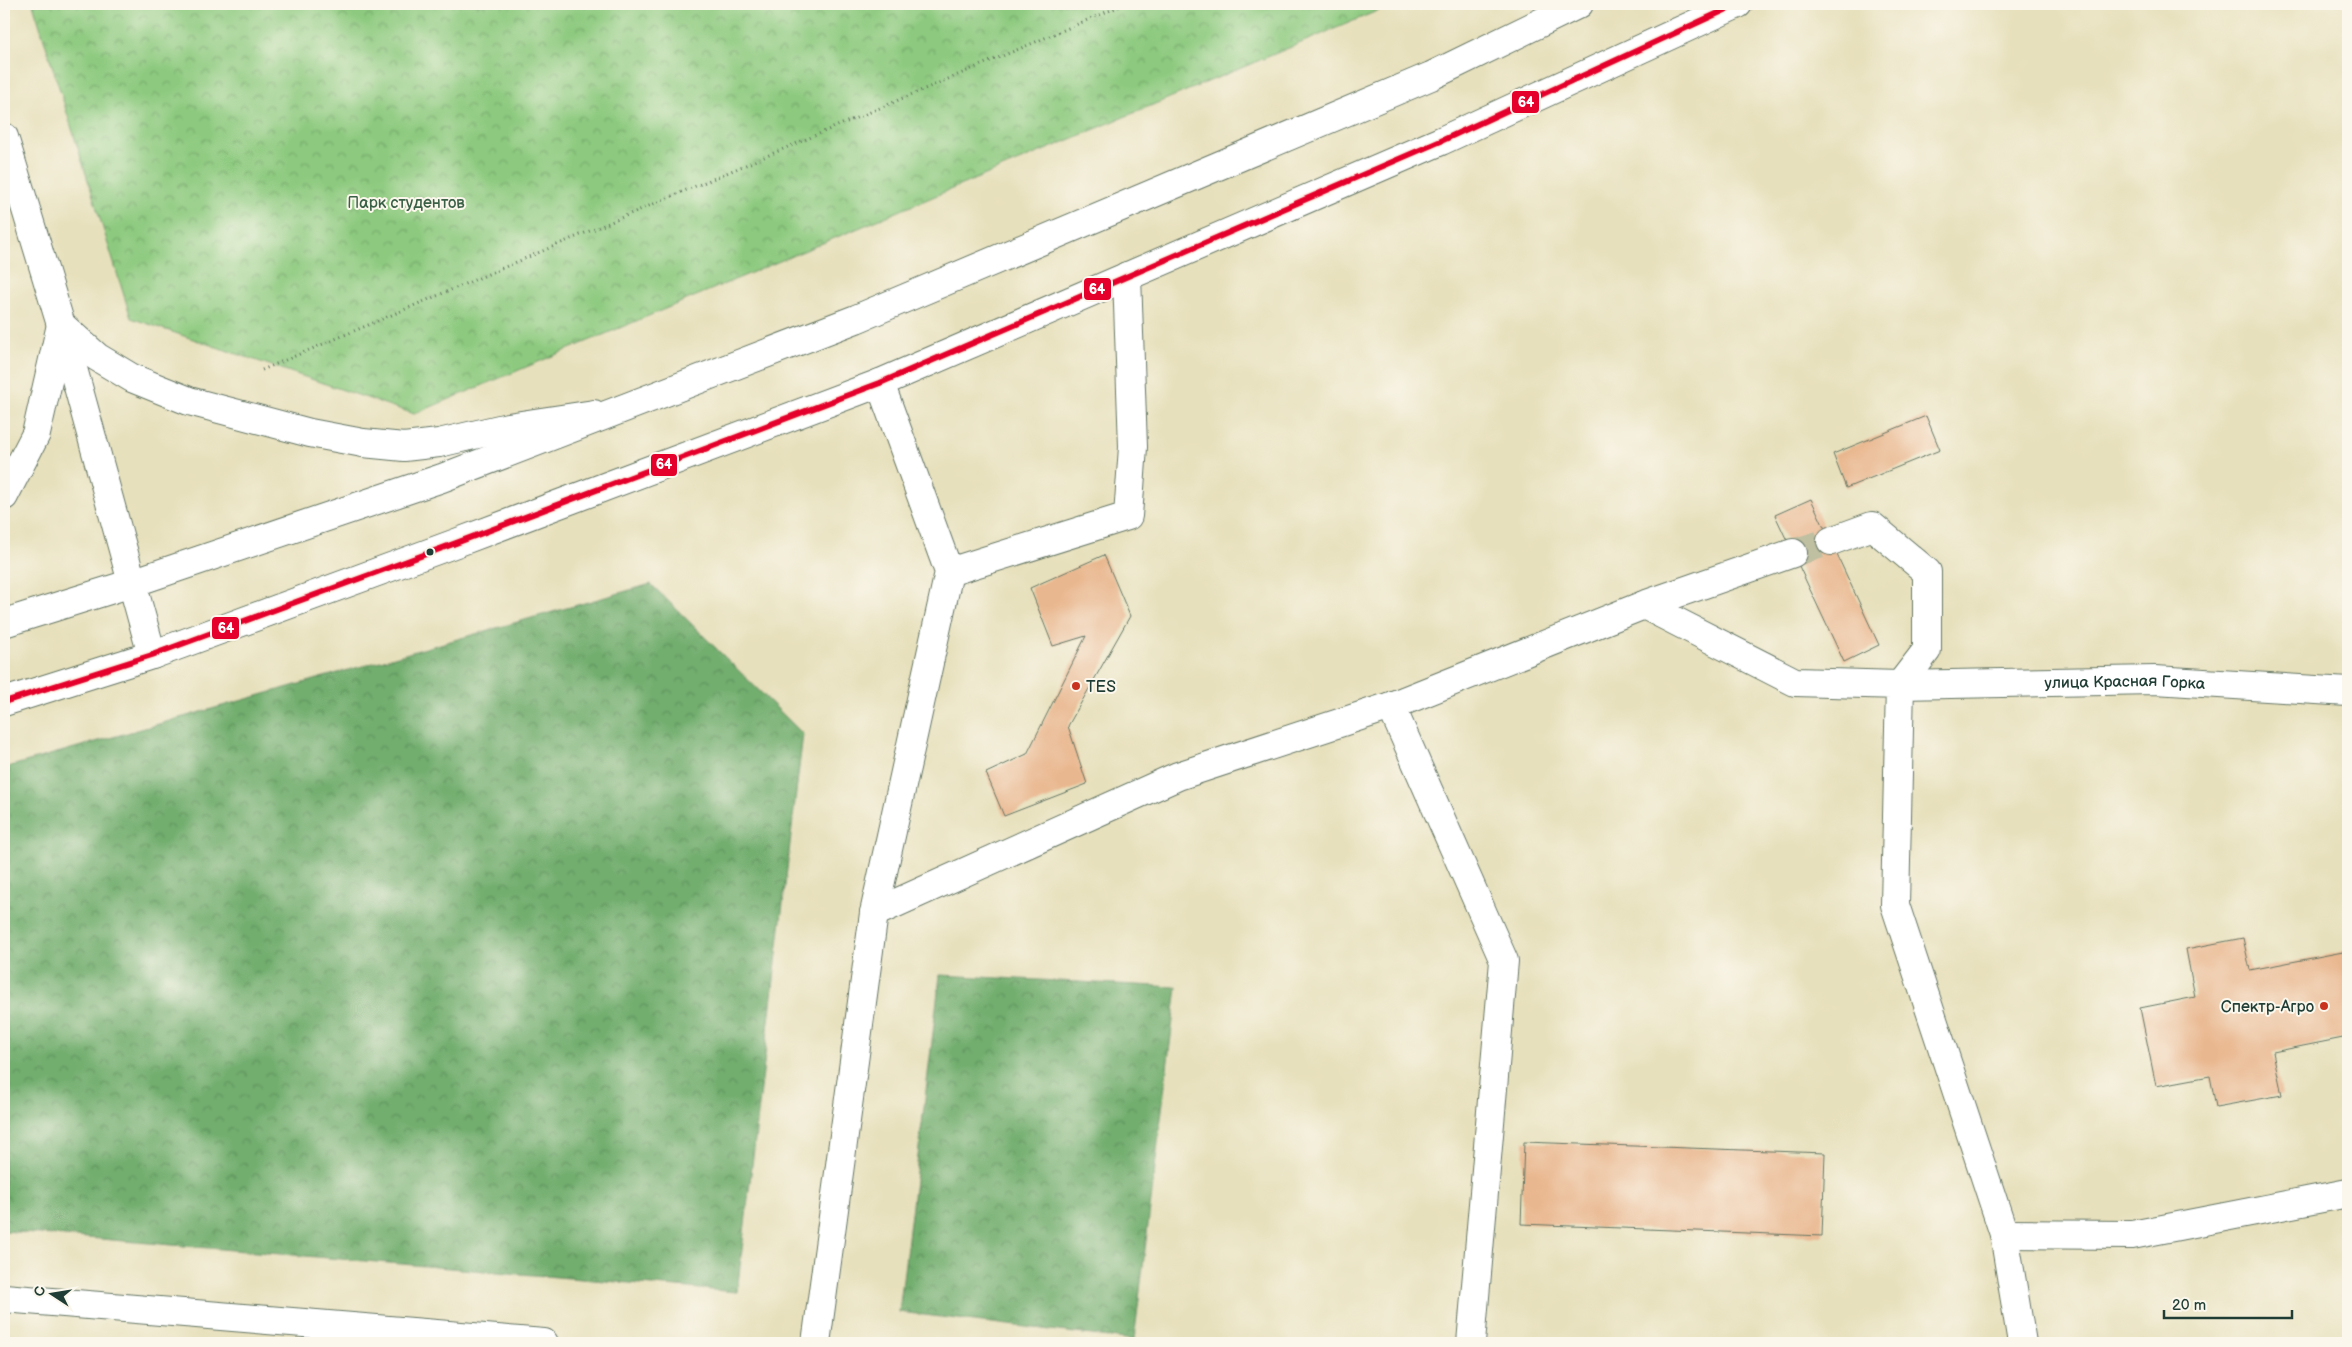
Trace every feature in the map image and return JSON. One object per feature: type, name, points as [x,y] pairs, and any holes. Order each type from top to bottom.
[{"type":"street","points":[[4,622],[132,583],[442,478],[856,319],[1431,76],[1579,4]]},
{"type":"street","points":[[4,702],[152,655],[880,383],[1441,141],[1738,4]]},
{"type":"street","points":[[4,137],[61,325],[152,655]]},
{"type":"street","points":[[949,572],[1128,516],[1133,447],[1127,276]]},
{"type":"street","points":[[61,325],[97,357],[132,378],[189,401],[282,426],[363,443],[404,447],[439,443],[508,427],[621,409]]},
{"type":"street","points":[[4,496],[36,434],[61,325]]},
{"type":"street","points":[[816,1343],[874,913],[949,572],[880,383]]},
{"type":"street","points":[[1831,541],[1872,526],[1927,572],[1927,650],[1900,686],[1895,905],[2004,1234],[2022,1343]]},
{"type":"street","points":[[874,913],[1178,776],[1391,706],[1644,605],[1793,553]]},
{"type":"street","name":"улица Красная Горка","points":[[1644,605],[1795,682],[1900,686],[2155,680],[2348,692]]},
{"type":"street","points":[[1391,706],[1504,961],[1471,1343]]},
{"type":"street","points":[[2004,1234],[2132,1235],[2348,1192]]},
{"type":"street","points":[[4,1298],[544,1343]]},
{"type":"path","points":[[262,370],[1125,4]]},
{"type":"green space","name":"Парк студентов","points":[[33,4],[1394,4],[414,414],[131,318]]},
{"type":"green space","points":[[651,584],[803,734],[737,1292],[4,1231],[4,768]]},
{"type":"green space","points":[[940,975],[1177,987],[1134,1340],[899,1312]]},
{"type":"building","points":[[1926,416],[1940,450],[1846,488],[1833,454]]},
{"type":"building","points":[[1811,499],[1879,645],[1844,662],[1775,515]]},
{"type":"building","name":"TES","points":[[1104,555],[1130,616],[1068,726],[1087,784],[1004,816],[986,773],[1027,754],[1086,636],[1053,646],[1030,588]]},
{"type":"building","points":[[2243,938],[2250,970],[2348,951],[2348,1037],[2273,1052],[2282,1095],[2216,1107],[2210,1076],[2156,1086],[2140,1008],[2195,997],[2186,949]]},
{"type":"building","points":[[1524,1142],[1825,1153],[1822,1236],[1521,1224]]},
{"type":"tunnel","points":[[1793,553],[1831,541]]},
{"type":"transit line","name":"64","points":[[4,702],[152,655],[880,383],[1441,141],[1738,4]]},
{"type":"place","name":"TES","points":[[1076,686]]},
{"type":"place","name":"Спектр-Агро","points":[[2324,1006]]}]
